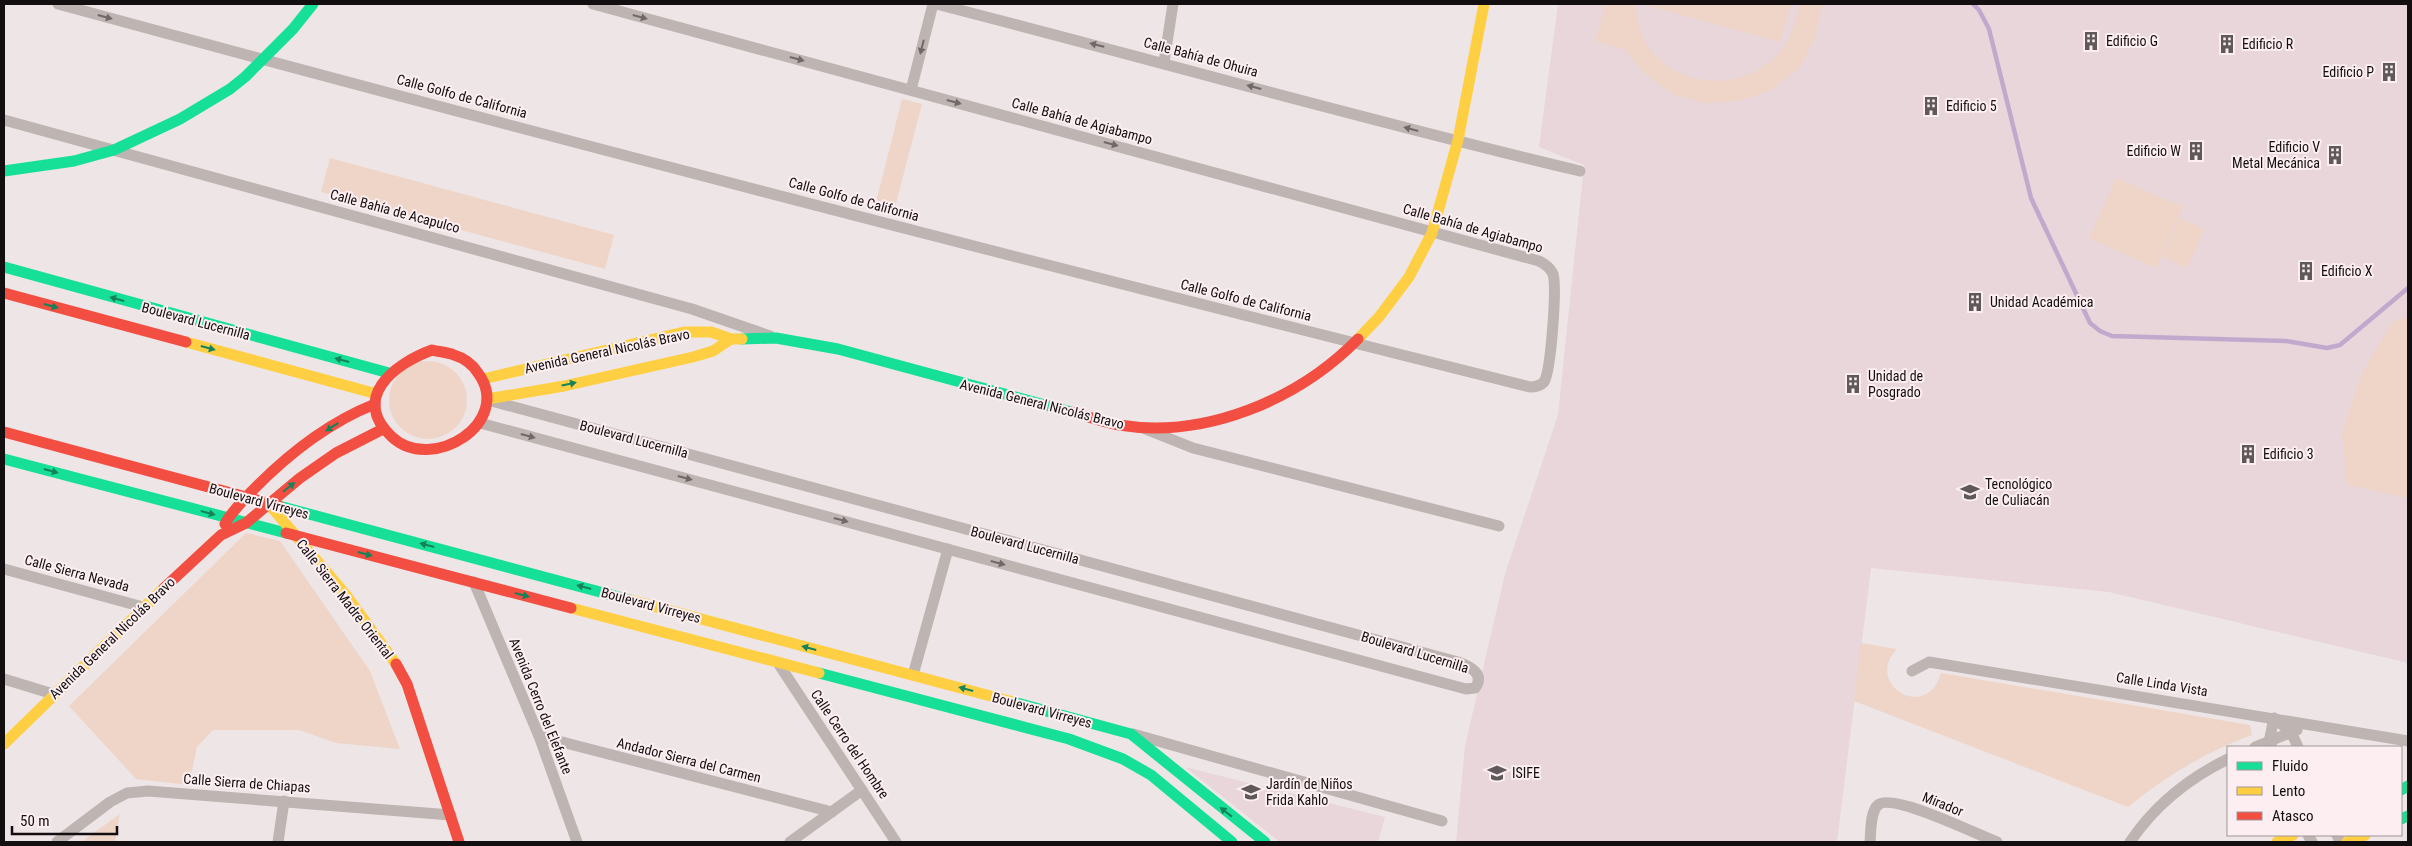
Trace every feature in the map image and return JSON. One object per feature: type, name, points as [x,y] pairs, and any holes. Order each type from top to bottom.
[{"type":"street","name":"Calle Golfo de California","points":[[58,4],[262,60],[1357,344],[1530,387],[1538,386],[1544,382],[1547,373],[1552,330],[1554,280]]},
{"type":"street","points":[[4,171],[74,161],[114,150],[180,119],[230,89],[262,60],[313,4]]},
{"type":"street","name":"Calle Bahía de Agiabampo","points":[[593,4],[1540,261],[1550,269],[1554,280]]},
{"type":"street","points":[[912,90],[934,4]]},
{"type":"street","name":"Calle Bahía de Ohuira","points":[[934,4],[1164,62],[1458,142],[1580,171]]},
{"type":"street","points":[[1164,62],[1173,4]]},
{"type":"street","name":"Avenida General Nicolás Bravo","points":[[482,378],[684,332],[711,332],[731,339],[776,338],[838,350],[1094,420],[1141,428],[1194,426],[1244,413],[1296,389],[1357,344],[1408,279],[1432,231],[1458,142],[1484,4]]},
{"type":"street","name":"Calle Bahía de Acapulco","points":[[4,120],[692,309],[776,338]]},
{"type":"street","name":"Boulevard Lucernilla","points":[[4,267],[389,373]]},
{"type":"street","name":"Boulevard Lucernilla","points":[[4,293],[376,399]]},
{"type":"street","name":"Avenida General Nicolás Bravo","points":[[487,400],[564,386],[693,357],[713,351],[731,339]]},
{"type":"street","points":[[432,350],[448,351],[462,356],[474,366],[482,378],[487,400],[486,413],[471,435],[458,443],[428,450],[412,447],[396,440],[383,429],[377,416],[376,399],[389,373],[403,362],[432,350]]},
{"type":"street","name":"Avenida General Nicolás Bravo","points":[[221,535],[228,518],[267,474],[299,448],[376,399]]},
{"type":"street","name":"Boulevard Lucernilla","points":[[480,423],[1466,689],[1475,688],[1478,681],[1478,676],[1472,668],[1458,662],[487,400]]},
{"type":"street","points":[[1141,428],[1193,448],[1499,526]]},
{"type":"street","name":"Avenida General Nicolás Bravo","points":[[4,744],[143,607],[221,535],[246,522],[268,503],[336,453],[383,429]]},
{"type":"street","name":"Boulevard Virreyes","points":[[4,432],[1131,734],[1264,842]]},
{"type":"street","name":"Boulevard Virreyes","points":[[4,459],[1069,739],[1123,759],[1151,775],[1232,842]]},
{"type":"street","name":"Calle Sierra Madre Oriental","points":[[268,503],[346,595],[384,645],[407,684],[459,842]]},
{"type":"street","points":[[913,676],[948,549]]},
{"type":"street","name":"Calle Sierra Nevada","points":[[4,569],[143,607]]},
{"type":"street","name":"Avenida Cerro del Elefante","points":[[474,582],[539,736],[577,842]]},
{"type":"street","name":"Calle Linda Vista","points":[[1912,670],[1929,662],[2408,741]]},
{"type":"street","name":"Calle Cerro del Hombre","points":[[778,663],[896,842]]},
{"type":"street","points":[[4,679],[53,694]]},
{"type":"street","points":[[2274,718],[2291,732],[2298,746]]},
{"type":"street","points":[[2270,744],[2274,718]]},
{"type":"street","points":[[2270,744],[2291,732],[2309,725]]},
{"type":"street","points":[[1131,734],[1442,821]]},
{"type":"street","name":"Andador Sierra del Carmen","points":[[539,736],[832,812]]},
{"type":"street","points":[[2130,842],[2156,810],[2174,793],[2203,772],[2227,760]]},
{"type":"street","points":[[1176,795],[1188,782]]},
{"type":"street","points":[[790,842],[862,790]]},
{"type":"street","name":"Calle Sierra de Chiapas","points":[[57,842],[110,802],[127,793],[148,791],[451,815]]},
{"type":"street","points":[[278,842],[284,801]]},
{"type":"street","name":"Mirador","points":[[1870,842],[1874,811],[1876,806],[1886,801],[1907,806],[1997,842]]},
{"type":"street","points":[[2277,842],[2291,836]]},
{"type":"street","points":[[2347,842],[2362,836]]},
{"type":"shaded area","name":"Tecnológico de Culiacán","points":[[1558,4],[2408,4],[2408,663],[2109,592],[1871,568],[1837,842],[1456,842],[1465,746],[1505,574],[1558,415],[1584,165],[1539,147]]},
{"type":"shaded area","points":[[1606,4],[1636,4],[1640,30],[1652,52],[1669,67],[1691,77],[1714,81],[1739,78],[1762,68],[1782,50],[1788,40],[1800,4],[1823,4],[1814,39],[1800,67],[1772,90],[1739,101],[1705,103],[1674,95],[1643,72],[1624,49],[1595,41]]},
{"type":"shaded area","points":[[1641,4],[1791,4],[1780,42]]},
{"type":"shaded area","points":[[902,99],[922,104],[894,211],[875,206]]},
{"type":"shaded area","points":[[330,158],[614,235],[605,269],[321,192]]},
{"type":"shaded area","points":[[2116,178],[2183,207],[2157,268],[2089,239]]},
{"type":"shaded area","points":[[2180,218],[2204,229],[2187,268],[2163,257]]},
{"type":"shaded area","points":[[2408,316],[2408,498],[2347,485],[2342,433],[2362,373],[2392,323]]},
{"type":"shaded area","points":[[428,361],[443,364],[460,378],[464,385],[467,400],[464,415],[450,432],[443,436],[428,439],[413,436],[396,422],[392,415],[389,400],[392,385],[406,368],[413,364]]},
{"type":"shaded area","points":[[246,533],[280,541],[370,671],[400,749],[336,743],[299,730],[213,730],[197,747],[189,785],[136,779],[69,706]]},
{"type":"shaded area","points":[[1861,643],[1897,649],[1889,662],[1888,675],[1892,685],[1901,693],[1912,697],[1923,695],[1934,688],[1941,673],[2250,725],[2252,735],[2219,749],[2187,766],[2157,785],[2128,807],[1854,701]]},
{"type":"shaded area","name":"Jardín de Niños Frida Kahlo","points":[[1185,767],[1385,817],[1378,842],[1280,842]]},
{"type":"shaded area","points":[[120,814],[115,842],[81,842]]},
{"type":"waterway","points":[[1973,4],[1979,10],[1989,29],[2031,198],[2090,323],[2100,331],[2112,336],[2286,341],[2327,348],[2340,345],[2408,288]]},
{"type":"traffic: fast","points":[[4,171],[74,161],[114,150],[180,119],[230,89],[245,77],[293,29],[313,4]]},
{"type":"traffic: fast","points":[[4,267],[389,373]]},
{"type":"traffic: fast","points":[[742,339],[776,338],[838,349],[1071,412]]},
{"type":"traffic: fast","points":[[4,459],[286,533]]},
{"type":"traffic: fast","points":[[279,506],[630,600]]},
{"type":"traffic: fast","points":[[819,673],[1069,739],[1123,759],[1151,775],[1232,842]]},
{"type":"traffic: fast","points":[[1013,702],[1131,734],[1265,842]]},
{"type":"traffic: fast","points":[[2402,789],[2408,786]]},
{"type":"traffic: fast","points":[[2402,819],[2408,816]]},
{"type":"traffic: slow","points":[[1358,339],[1379,317],[1409,277],[1432,233],[1458,140],[1484,4]]},
{"type":"traffic: slow","points":[[483,379],[684,332],[711,332],[731,339],[742,339]]},
{"type":"traffic: slow","points":[[487,399],[564,386],[693,357],[713,351],[731,339]]},
{"type":"traffic: slow","points":[[186,342],[377,394]]},
{"type":"traffic: slow","points":[[268,503],[346,595],[396,664]]},
{"type":"traffic: slow","points":[[4,744],[164,588]]},
{"type":"traffic: slow","points":[[630,600],[1013,702]]},
{"type":"traffic: slow","points":[[571,608],[819,673]]},
{"type":"traffic: slow","points":[[2277,842],[2291,836]]},
{"type":"traffic: slow","points":[[2347,842],[2362,836]]},
{"type":"traffic: jam","points":[[4,293],[186,342]]},
{"type":"traffic: jam","points":[[1071,412],[1119,425],[1152,428],[1184,426],[1217,420],[1279,397],[1334,361],[1358,339]]},
{"type":"traffic: jam","points":[[432,350],[449,353],[465,360],[474,367],[486,391],[485,409],[477,425],[464,437],[446,446],[427,450],[409,447],[392,437],[380,423],[375,409],[376,396],[382,384],[392,373],[404,364],[432,350]]},
{"type":"traffic: jam","points":[[225,524],[252,491],[294,452],[324,430],[375,404]]},
{"type":"traffic: jam","points":[[164,588],[221,535],[246,523],[300,478],[336,453],[383,429]]},
{"type":"traffic: jam","points":[[4,432],[279,506]]},
{"type":"traffic: jam","points":[[286,533],[571,608]]},
{"type":"traffic: jam","points":[[396,664],[407,684],[459,842]]},
{"type":"place","name":"Edificio G","points":[[2091,41]]},
{"type":"place","name":"Edificio R","points":[[2227,44]]},
{"type":"place","name":"Edificio P","points":[[2389,72]]},
{"type":"place","name":"Edificio 5","points":[[1931,106]]},
{"type":"place","name":"Edificio W","points":[[2196,151]]},
{"type":"place","name":"Edificio V Metal Mecánica","points":[[2335,155]]},
{"type":"place","name":"Edificio X","points":[[2306,271]]},
{"type":"place","name":"Unidad Académica","points":[[1975,302]]},
{"type":"place","name":"Unidad de Posgrado","points":[[1853,384]]},
{"type":"place","name":"Edificio 3","points":[[2248,454]]},
{"type":"place","name":"Tecnológico de Culiacán","points":[[1970,492]]},
{"type":"place","name":"ISIFE","points":[[1497,773]]},
{"type":"place","name":"Jardín de Niños Frida Kahlo","points":[[1251,792]]}]
